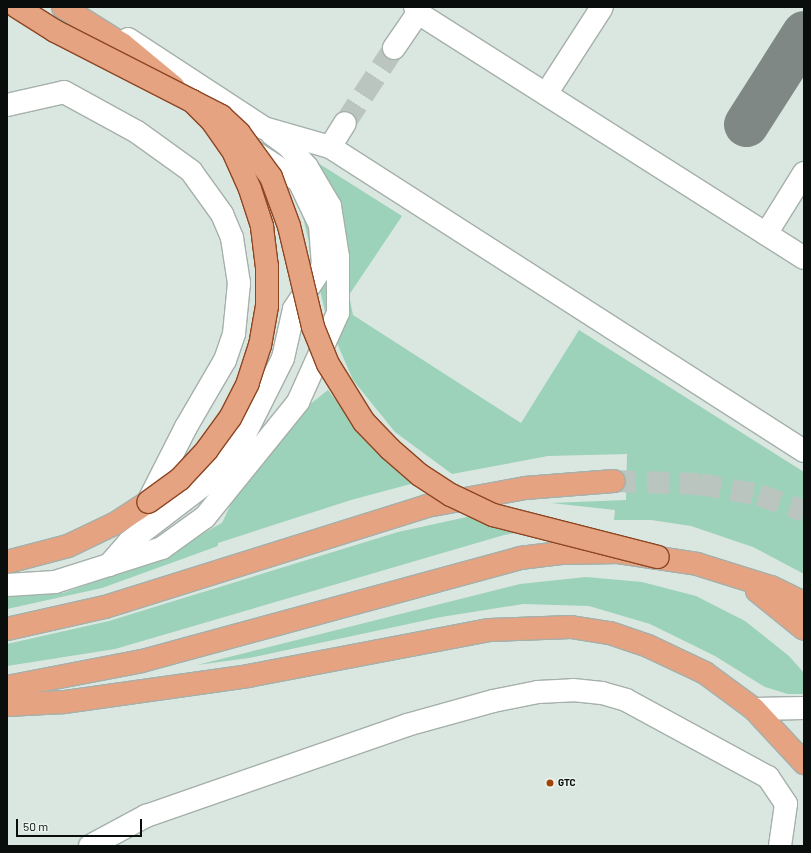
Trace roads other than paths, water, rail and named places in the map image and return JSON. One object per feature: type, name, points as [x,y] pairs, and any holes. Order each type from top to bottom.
[{"type":"main road","points":[[18,7],[55,31],[221,116],[239,133],[270,177],[289,226],[313,327],[328,364],[364,422],[390,449],[420,475],[451,495],[493,515],[658,557],[734,574],[771,587],[804,603]]},
{"type":"main road","points":[[7,562],[68,546],[116,523],[180,479],[207,450],[230,418],[248,383],[258,353],[267,306],[267,266],[263,235],[250,189],[234,154],[212,121],[192,101],[122,44],[63,7]]},
{"type":"main road","points":[[7,629],[105,607],[426,506],[525,488],[614,481]]},
{"type":"main road","points":[[7,687],[142,661],[520,558],[591,552],[658,557]]},
{"type":"main road","points":[[734,574],[766,596],[804,629]]},
{"type":"main road","points":[[7,705],[64,702],[248,676],[490,630],[571,626],[610,634],[648,646],[706,673],[754,709],[804,763]]},
{"type":"street","points":[[18,7],[299,181],[320,225],[323,266],[294,309],[283,358],[244,436],[214,477],[129,542],[109,565]]},
{"type":"street","points":[[7,585],[54,582],[162,548],[205,516],[298,402],[338,313],[338,257],[330,206],[307,167],[287,144],[80,7]]},
{"type":"street","points":[[546,94],[602,7]]},
{"type":"street","points":[[394,48],[417,10],[804,258]]},
{"type":"street","points":[[7,105],[64,92],[137,132],[191,171],[222,214],[237,261],[238,309],[234,334],[225,360],[186,427],[148,502]]},
{"type":"street","points":[[330,146],[345,123]]},
{"type":"street","points":[[264,128],[330,146],[804,451]]},
{"type":"street","points":[[766,234],[804,173]]},
{"type":"street","points":[[90,846],[146,816],[407,725],[493,701],[538,692],[573,690],[602,693],[626,700],[768,778],[786,804],[780,846]]},
{"type":"street","points":[[754,709],[804,708]]},
{"type":"tunnel","points":[[345,123],[394,48]]},
{"type":"tunnel","points":[[614,481],[699,484],[759,495],[804,511]]},
{"type":"place","name":"GTC","points":[[550,783]]}]
